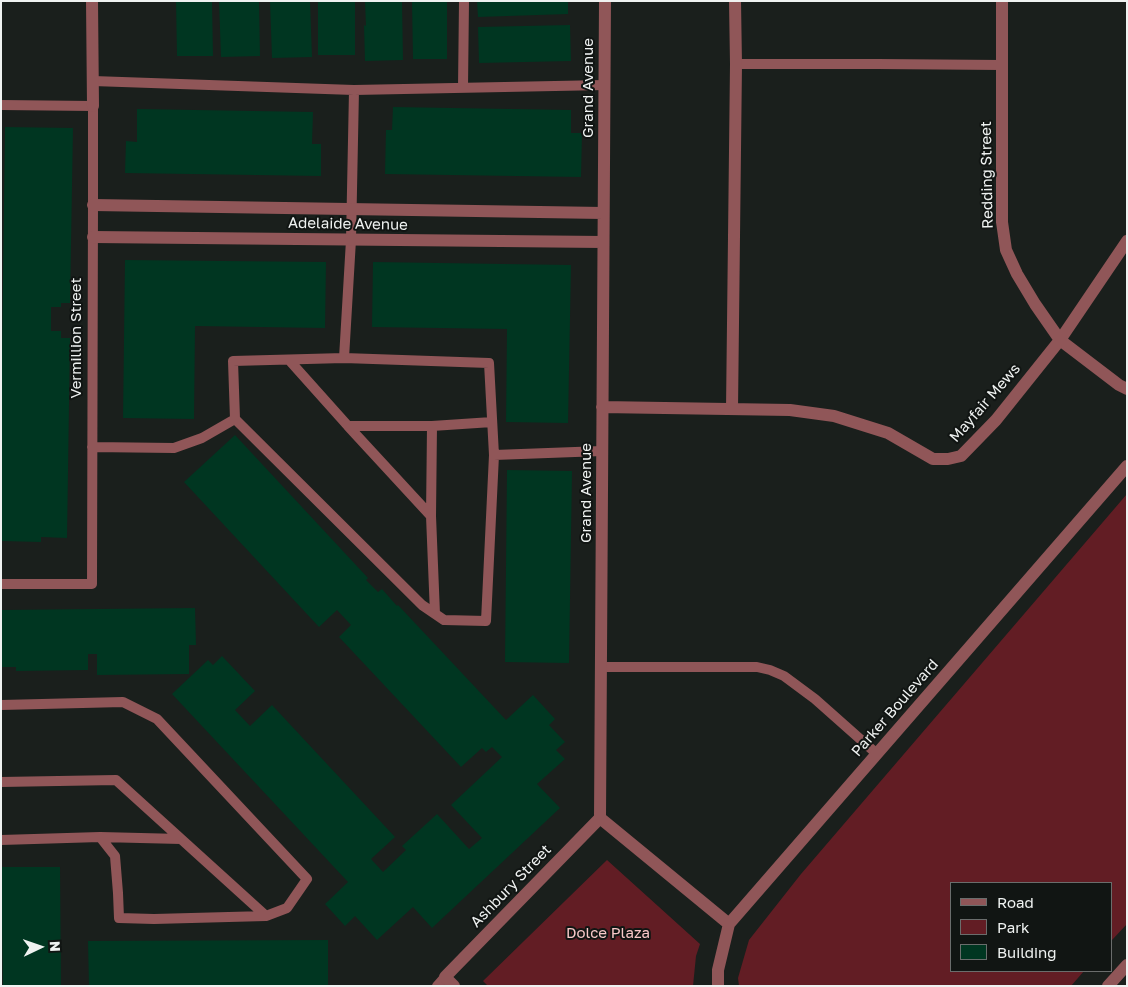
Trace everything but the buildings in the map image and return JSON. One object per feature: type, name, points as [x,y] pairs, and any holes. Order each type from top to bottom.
[{"type":"street","name":"Vermillion Street","points":[[92,1],[93,106]]},
{"type":"street","name":"Grand Avenue","points":[[600,818],[605,1]]},
{"type":"street","points":[[732,409],[735,1]]},
{"type":"street","name":"Redding Street","points":[[1002,1],[1002,222],[1006,250],[1016,274],[1060,340],[1127,389]]},
{"type":"street","name":"Adelaide Avenue","points":[[93,205],[603,213]]},
{"type":"street","name":"Adelaide Avenue","points":[[93,238],[603,242]]},
{"type":"street","name":"Mayfair Mews","points":[[602,407],[790,410],[834,416],[888,433],[933,459],[948,459],[961,456],[996,420],[1060,340],[1127,241]]},
{"type":"street","name":"Parker Boulevard","points":[[718,986],[718,970],[729,924],[1127,466]]},
{"type":"street","points":[[600,818],[729,924]]},
{"type":"street","name":"Ashbury Street","points":[[445,983],[600,818]]},
{"type":"street","points":[[1108,986],[1127,965]]},
{"type":"lane","points":[[463,88],[464,1]]},
{"type":"lane","points":[[736,64],[1002,65]]},
{"type":"lane","points":[[93,81],[354,90],[605,85]]},
{"type":"lane","points":[[344,358],[351,240],[354,90]]},
{"type":"lane","points":[[1,105],[93,106]]},
{"type":"lane","name":"Vermillion Street","points":[[1,584],[92,584],[93,106]]},
{"type":"lane","points":[[344,358],[489,363],[494,455],[486,621],[444,620],[422,605],[235,419],[234,361],[289,360],[344,358]]},
{"type":"lane","points":[[289,360],[431,516]]},
{"type":"lane","points":[[92,447],[174,448],[202,438],[235,419]]},
{"type":"lane","points":[[348,426],[432,426],[492,422]]},
{"type":"lane","points":[[432,426],[431,516],[435,614]]},
{"type":"lane","points":[[494,455],[602,451]]},
{"type":"lane","points":[[601,667],[757,667],[770,670],[784,676],[815,699],[877,754]]},
{"type":"lane","points":[[1,705],[123,702],[156,719],[308,880],[287,908],[266,916],[119,918],[115,856],[100,837]]},
{"type":"lane","points":[[1,782],[116,780],[266,916]]},
{"type":"lane","points":[[1,840],[100,837],[181,839]]},
{"type":"green space","points":[[1127,494],[1127,924],[1113,939],[1113,882],[950,882],[950,972],[1083,972],[1071,986],[739,986],[738,978],[749,940],[801,874]]},
{"type":"green space","name":"Dolce Plaza","points":[[607,860],[700,944],[696,956],[693,986],[488,986],[483,981]]}]
